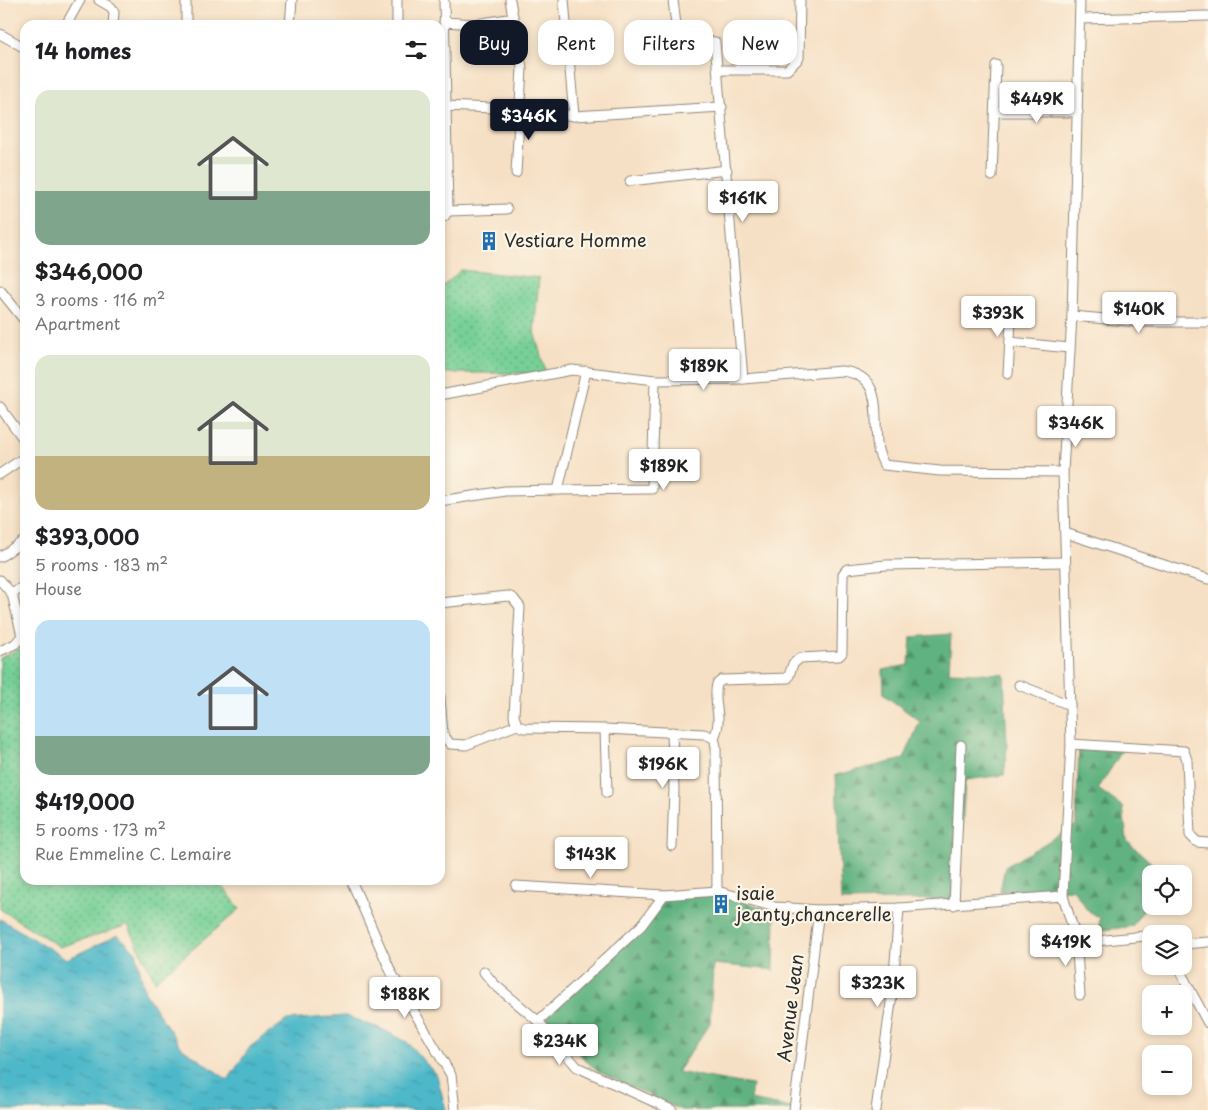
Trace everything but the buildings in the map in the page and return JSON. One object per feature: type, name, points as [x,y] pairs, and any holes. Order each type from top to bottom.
[{"type":"street","points":[[69,20],[80,0]]},
{"type":"street","points":[[99,0],[111,7],[114,12],[113,20]]},
{"type":"street","points":[[186,0],[186,20]]},
{"type":"street","points":[[290,20],[292,0]]},
{"type":"street","points":[[397,0],[397,20]]},
{"type":"street","points":[[444,0],[444,20]]},
{"type":"street","points":[[510,0],[522,68],[518,109],[516,173]]},
{"type":"street","points":[[564,0],[574,116]]},
{"type":"street","points":[[673,0],[677,33],[688,39],[715,42],[744,379]]},
{"type":"street","points":[[718,70],[787,70],[799,58],[800,0]]},
{"type":"street","points":[[1080,0],[1072,316],[1063,472],[1071,744],[1063,896],[1076,938],[1080,995]]},
{"type":"street","points":[[1080,19],[1208,16]]},
{"type":"street","points":[[445,22],[476,24],[514,18]]},
{"type":"street","points":[[0,34],[20,45]]},
{"type":"street","points":[[992,176],[996,65]]},
{"type":"street","points":[[445,106],[518,109],[574,116],[722,107]]},
{"type":"street","points":[[995,112],[1078,112]]},
{"type":"street","points":[[630,181],[727,170]]},
{"type":"street","points":[[445,214],[507,209]]},
{"type":"street","points":[[0,290],[20,315]]},
{"type":"street","points":[[1008,374],[1012,303]]},
{"type":"street","points":[[1072,316],[1139,322],[1208,322]]},
{"type":"street","points":[[1010,342],[1070,348]]},
{"type":"street","points":[[445,394],[572,370],[655,380],[744,379],[841,371],[856,372],[869,383],[876,402],[878,451],[884,465],[940,471],[1063,472]]},
{"type":"street","points":[[558,490],[586,371]]},
{"type":"street","points":[[445,500],[505,491],[652,489],[655,380]]},
{"type":"street","points":[[0,407],[20,434]]},
{"type":"street","points":[[0,474],[20,460]]},
{"type":"street","points":[[1065,533],[1208,579]]},
{"type":"street","points":[[0,556],[20,543]]},
{"type":"street","points":[[717,891],[718,806],[716,746],[714,738],[720,725],[715,692],[717,684],[722,680],[788,678],[795,660],[839,656],[842,653],[843,574],[847,569],[886,565],[1065,562]]},
{"type":"street","points":[[0,580],[12,594],[20,628]]},
{"type":"street","points":[[12,594],[20,588]]},
{"type":"street","points":[[445,602],[508,596],[513,598],[520,607],[514,716],[517,725]]},
{"type":"street","points":[[0,651],[15,644],[20,638]]},
{"type":"street","points":[[1019,685],[1070,705]]},
{"type":"street","points":[[445,737],[450,744],[466,745],[517,725],[524,728],[604,729],[704,734],[714,738]]},
{"type":"street","points":[[604,729],[607,793]]},
{"type":"street","points":[[672,732],[674,790],[672,846]]},
{"type":"street","points":[[1071,744],[1182,750],[1186,760],[1190,835],[1196,842],[1208,843]]},
{"type":"street","points":[[954,905],[961,745]]},
{"type":"street","points":[[353,885],[391,972],[451,1075],[455,1110]]},
{"type":"street","points":[[516,886],[664,895],[717,891],[775,907],[819,910],[954,905],[1063,896]]},
{"type":"street","points":[[538,1021],[641,926],[664,895]]},
{"type":"street","points":[[876,1110],[893,988],[899,908]]},
{"type":"street","name":"Avenue Jean","points":[[794,1110],[819,910]]},
{"type":"street","points":[[1076,938],[1096,941],[1142,936]]},
{"type":"street","points":[[1192,943],[1208,942]]},
{"type":"street","points":[[484,972],[494,984],[538,1021],[577,1067],[672,1110]]},
{"type":"street","points":[[1182,975],[1208,1023]]},
{"type":"green space","points":[[461,270],[539,278],[534,332],[546,373],[445,373],[445,284]]},
{"type":"green space","points":[[951,634],[949,672],[1004,674],[1007,748],[1004,775],[965,780],[958,899],[841,901],[836,775],[904,759],[920,721],[884,695],[883,670],[909,665],[911,637]]},
{"type":"green space","points":[[20,648],[20,885],[222,885],[240,909],[155,981],[128,925],[60,947],[0,909],[0,658]]},
{"type":"green space","points":[[1079,749],[1122,751],[1098,789],[1123,807],[1127,841],[1154,865],[1142,865],[1142,912],[1132,926],[1098,931],[1100,918],[1087,910],[1073,889],[1000,891],[1005,867],[1076,825]]},
{"type":"green space","points":[[725,895],[775,912],[774,970],[713,964],[710,1023],[677,1072],[752,1085],[750,1100],[792,1108],[791,1110],[681,1110],[597,1071],[544,1020],[666,897]]},
{"type":"water","points":[[0,919],[67,959],[118,935],[136,952],[145,993],[181,1047],[228,1080],[250,1047],[287,1020],[346,1016],[384,1030],[407,1042],[437,1076],[446,1110],[0,1110]]},
{"type":"place","name":"Vestiare Homme","points":[[489,241]]},
{"type":"place","name":"isaie jeanty,chancerelle","points":[[721,904]]}]
